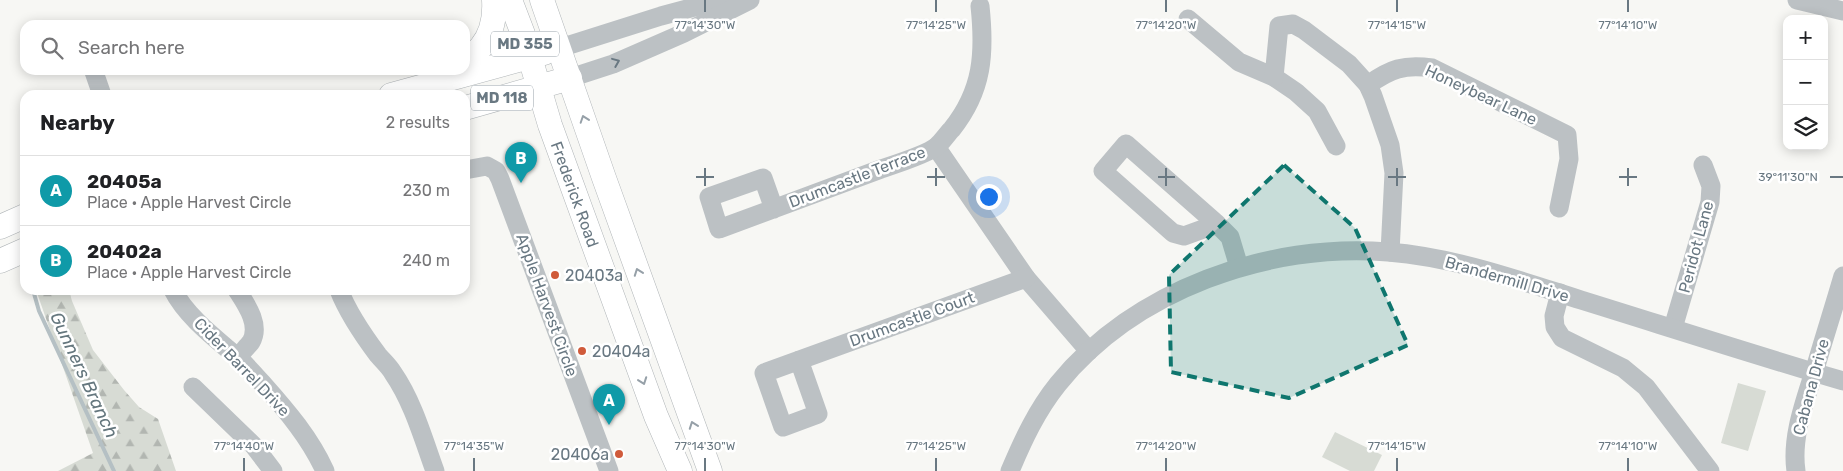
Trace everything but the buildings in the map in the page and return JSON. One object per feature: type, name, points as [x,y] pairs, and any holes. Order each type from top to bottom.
[{"type":"main road","points":[[470,56],[481,48],[493,24],[494,0]]},
{"type":"main road","name":"Frederick Road","points":[[510,0],[550,125],[656,416],[680,471]]},
{"type":"main road","name":"Frederick Road","points":[[542,0],[710,471]]},
{"type":"main road","name":"MD 118","points":[[470,73],[560,48]]},
{"type":"main road","points":[[427,85],[442,75]]},
{"type":"main road","name":"MD 118","points":[[410,90],[462,75]]},
{"type":"main road","name":"MD 118","points":[[470,107],[570,78]]},
{"type":"main road","points":[[0,227],[20,218]]},
{"type":"main road","points":[[0,261],[20,252]]},
{"type":"street","points":[[560,48],[661,16],[720,0]]},
{"type":"street","points":[[570,78],[612,64],[675,37],[750,0]]},
{"type":"street","points":[[1797,0],[1843,11]]},
{"type":"street","name":"Drumcastle Terrace","points":[[774,209],[936,147],[967,106],[976,83],[982,59],[983,36],[980,6]]},
{"type":"street","points":[[1188,19],[1239,62],[1274,77],[1296,92],[1317,111],[1336,146]]},
{"type":"street","points":[[1274,77],[1279,26],[1293,24],[1304,30],[1349,64],[1368,85],[1387,136],[1394,174],[1390,252]]},
{"type":"street","name":"Honeybear Lane","points":[[1368,85],[1386,72],[1403,67],[1432,68],[1567,135],[1569,159],[1559,208]]},
{"type":"street","points":[[95,75],[100,90]]},
{"type":"street","points":[[1217,224],[1184,236],[1173,233],[1103,171],[1126,144],[1217,224],[1230,237],[1239,267]]},
{"type":"street","points":[[936,147],[1026,278],[1089,351]]},
{"type":"street","name":"Peridot Lane","points":[[1673,328],[1710,202],[1711,186],[1703,165]]},
{"type":"street","name":"Apple Harvest Circle","points":[[470,169],[487,166],[496,171],[500,179],[609,471]]},
{"type":"street","name":"Brandermill Drive","points":[[1010,471],[1029,427],[1057,385],[1089,351],[1119,327],[1155,304],[1189,286],[1239,267],[1303,254],[1355,250],[1390,252],[1464,264],[1843,381]]},
{"type":"street","name":"Cabana Drive","points":[[1796,471],[1797,433],[1843,276]]},
{"type":"street","name":"Drumcastle Court","points":[[799,360],[1026,278]]},
{"type":"street","points":[[1560,293],[1554,316],[1555,327],[1562,338],[1623,368],[1646,387],[1710,471]]},
{"type":"street","name":"Cider Barrel Drive","points":[[177,295],[211,336],[238,357],[287,411],[316,452],[324,471]]},
{"type":"street","points":[[238,357],[252,340],[254,326],[250,312],[240,295]]},
{"type":"street","points":[[341,295],[359,327],[392,372],[408,398],[435,471]]},
{"type":"street","points":[[193,387],[254,446],[273,471]]},
{"type":"highlighted area","points":[[1284,165],[1355,228],[1408,345],[1289,398],[1171,372],[1169,275]]},
{"type":"green space","points":[[38,295],[70,295],[93,350],[139,407],[158,419],[176,471],[58,471],[93,453]]},
{"type":"green space","points":[[1738,383],[1766,391],[1748,451],[1721,443]]},
{"type":"green space","points":[[1335,432],[1382,455],[1374,471],[1350,471],[1322,457]]},
{"type":"waterway","name":"Gunners Branch","points":[[34,295],[39,311],[114,471]]},
{"type":"place","name":"20402a","points":[[521,183]]},
{"type":"place","name":"20403a","points":[[555,275]]},
{"type":"place","name":"20404a","points":[[582,351]]},
{"type":"place","name":"20405a","points":[[609,425]]},
{"type":"place","name":"20406a","points":[[619,454]]}]
